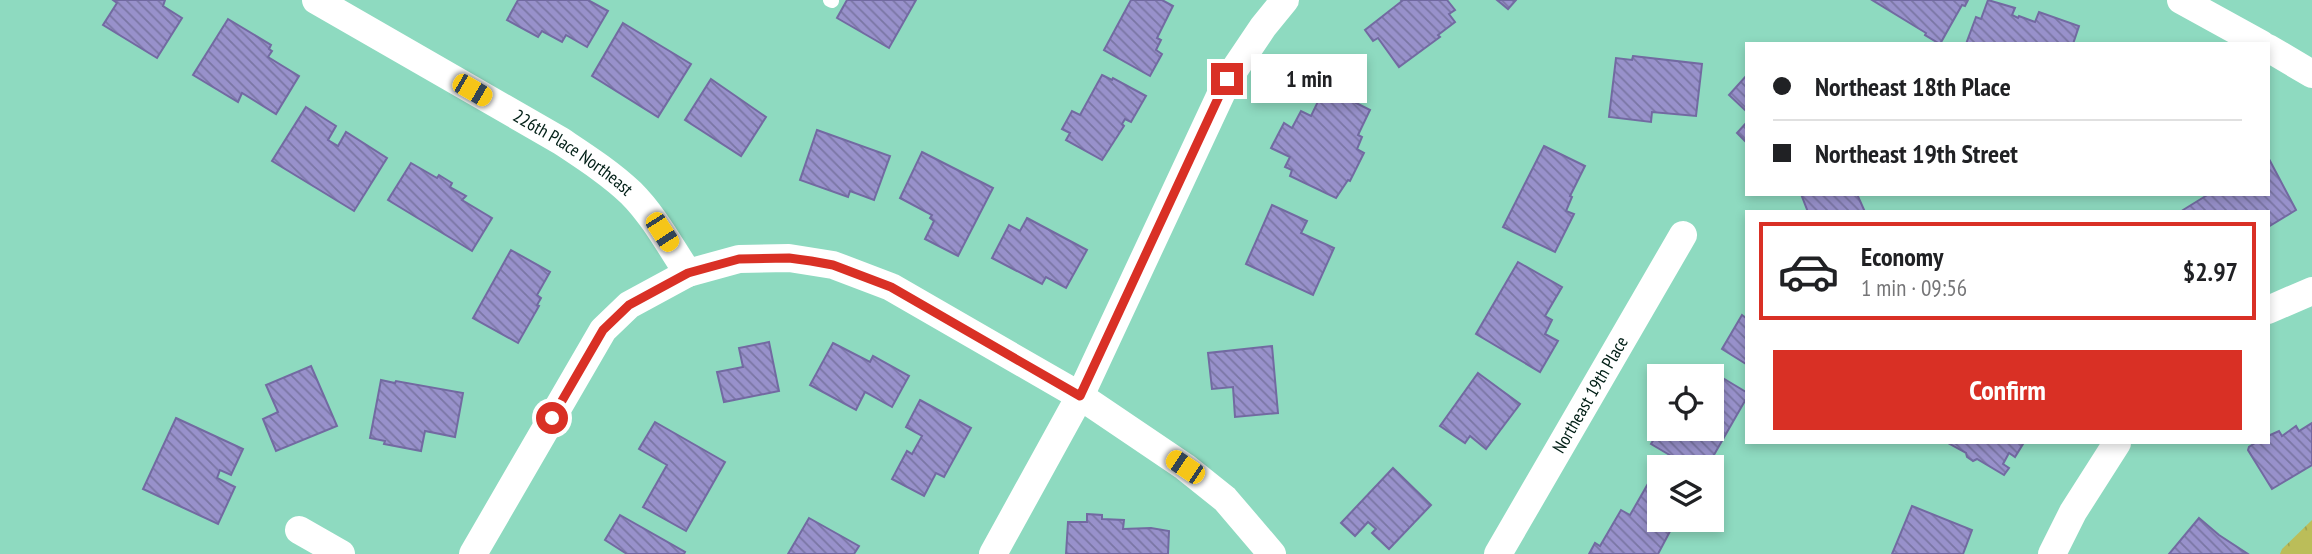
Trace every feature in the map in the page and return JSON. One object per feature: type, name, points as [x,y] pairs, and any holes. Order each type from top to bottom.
[{"type":"street","name":"226th Place Northeast","points":[[316,0],[561,141],[595,164],[631,194],[662,232],[688,273]]},
{"type":"street","points":[[993,554],[1080,396],[1227,79],[1285,0]]},
{"type":"street","points":[[2181,0],[2257,42]]},
{"type":"street","points":[[2270,49],[2312,74]]},
{"type":"street","name":"Northeast 19th Place","points":[[1498,554],[1683,235]]},
{"type":"street","points":[[472,554],[603,330],[629,305],[688,273],[739,259],[789,258],[833,265],[891,287],[1080,396],[1185,467],[1225,499],[1272,554]]},
{"type":"street","points":[[2270,309],[2312,291]]},
{"type":"street","points":[[2052,554],[2073,512],[2116,444]]},
{"type":"street","points":[[299,530],[341,554]]},
{"type":"green space","points":[[2312,520],[2312,554],[2280,554],[2282,549]]},
{"type":"building","points":[[113,0],[165,0],[163,6],[182,18],[157,58],[103,25],[117,3]]},
{"type":"building","points":[[518,0],[588,0],[608,11],[587,47],[566,35],[562,42],[542,31],[538,37],[507,20]]},
{"type":"building","points":[[847,0],[916,0],[889,48],[837,18]]},
{"type":"building","points":[[1131,0],[1162,0],[1173,6],[1157,38],[1161,40],[1156,50],[1162,54],[1150,76],[1104,50]]},
{"type":"building","points":[[1401,0],[1447,0],[1455,10],[1449,14],[1455,22],[1438,35],[1440,37],[1399,67],[1378,38],[1373,41],[1365,30]]},
{"type":"building","points":[[1497,0],[1516,0],[1508,9]]},
{"type":"building","points":[[1872,0],[1968,0],[1965,6],[1962,5],[1941,42],[1937,42],[1925,35],[1926,33]]},
{"type":"building","points":[[1988,0],[2015,8],[2012,15],[2018,18],[2019,16],[2035,22],[2039,12],[2079,26],[2074,42],[1967,42],[1976,17],[1981,19]]},
{"type":"building","points":[[228,19],[271,45],[269,49],[272,51],[268,57],[299,76],[276,114],[242,93],[238,102],[193,75]]},
{"type":"building","points":[[623,23],[691,64],[658,117],[592,76]]},
{"type":"building","points":[[1633,56],[1702,64],[1696,116],[1652,112],[1651,122],[1609,117],[1616,58],[1632,60]]},
{"type":"building","points":[[1102,75],[1146,96],[1131,122],[1125,119],[1122,124],[1124,126],[1102,160],[1066,140],[1070,133],[1062,129],[1072,111],[1080,115]]},
{"type":"building","points":[[1745,77],[1745,110],[1729,95]]},
{"type":"building","points":[[711,79],[766,117],[741,156],[685,120]]},
{"type":"building","points":[[1325,87],[1370,110],[1358,135],[1362,137],[1357,149],[1364,153],[1350,181],[1348,180],[1336,198],[1290,176],[1292,170],[1285,167],[1290,157],[1271,148],[1284,123],[1292,128],[1301,111],[1311,116]]},
{"type":"building","points":[[306,107],[336,126],[328,140],[338,146],[346,132],[387,158],[354,211],[272,161]]},
{"type":"building","points":[[1745,124],[1745,141],[1737,133]]},
{"type":"building","points":[[817,130],[890,156],[874,200],[850,191],[848,197],[800,180]]},
{"type":"building","points":[[1544,146],[1585,166],[1570,196],[1572,197],[1566,211],[1574,214],[1555,252],[1503,227]]},
{"type":"building","points":[[922,152],[993,188],[958,256],[925,239],[934,221],[930,218],[932,215],[900,198]]},
{"type":"building","points":[[2270,161],[2296,210],[2270,226],[2270,210],[2183,210],[2206,196],[2270,196]]},
{"type":"building","points":[[411,163],[452,183],[450,187],[466,196],[462,200],[492,218],[472,251],[388,200]]},
{"type":"building","points":[[1802,196],[1858,196],[1864,210],[1807,210]]},
{"type":"building","points":[[1272,205],[1307,221],[1301,233],[1334,248],[1313,295],[1246,264]]},
{"type":"building","points":[[1027,218],[1087,250],[1066,288],[1046,277],[1042,284],[992,258],[1009,225],[1020,231]]},
{"type":"building","points":[[511,250],[550,272],[537,295],[541,298],[537,305],[539,306],[518,343],[473,318]]},
{"type":"building","points":[[1518,262],[1562,287],[1545,316],[1552,320],[1545,334],[1558,341],[1540,372],[1476,334]]},
{"type":"building","points":[[1742,315],[1745,317],[1745,363],[1722,349]]},
{"type":"building","points":[[769,342],[779,391],[724,402],[717,372],[743,367],[739,348]]},
{"type":"building","points":[[833,343],[870,362],[873,356],[909,376],[892,407],[865,392],[856,410],[810,385]]},
{"type":"building","points":[[1272,346],[1278,413],[1235,417],[1233,387],[1212,389],[1208,353]]},
{"type":"building","points":[[311,366],[337,426],[276,451],[263,419],[278,412],[266,385]]},
{"type":"building","points":[[1478,373],[1520,404],[1486,449],[1470,436],[1465,443],[1440,426]]},
{"type":"building","points":[[1724,379],[1745,391],[1745,401],[1724,437]]},
{"type":"building","points":[[381,380],[463,393],[455,437],[425,431],[421,451],[384,444],[385,441],[370,438]]},
{"type":"building","points":[[920,400],[971,428],[944,477],[936,473],[924,496],[892,479],[907,451],[912,454],[922,436],[906,427]]},
{"type":"building","points":[[176,418],[243,449],[231,475],[220,470],[217,478],[235,487],[218,524],[143,489]]},
{"type":"building","points":[[655,422],[725,462],[686,531],[643,507],[667,465],[639,449]]},
{"type":"building","points":[[2312,423],[2312,465],[2272,489],[2248,450],[2249,447],[2254,444],[2270,444],[2270,435],[2279,431],[2282,436],[2296,426],[2299,431]]},
{"type":"building","points":[[1653,441],[1722,441],[1714,455],[1670,455],[1651,444]]},
{"type":"building","points":[[1950,444],[2023,444],[2015,457],[2009,453],[2003,464],[2009,468],[2004,475],[1977,459],[1973,461],[1966,453]]},
{"type":"building","points":[[1393,468],[1431,505],[1389,549],[1372,533],[1376,529],[1368,522],[1355,536],[1341,523]]},
{"type":"building","points":[[1647,485],[1647,532],[1670,532],[1658,554],[1589,554],[1595,543],[1600,546],[1621,510],[1630,515]]},
{"type":"building","points":[[1912,506],[1972,530],[1963,554],[1892,554]]},
{"type":"building","points":[[1087,514],[1102,515],[1102,519],[1124,520],[1123,529],[1151,528],[1169,531],[1168,554],[1066,554],[1068,522],[1087,522]]},
{"type":"building","points":[[620,515],[685,552],[684,554],[627,554],[605,540]]},
{"type":"building","points":[[809,518],[859,546],[854,554],[788,554]]},
{"type":"building","points":[[2199,518],[2219,535],[2248,554],[2169,554]]},
{"type":"route","points":[[552,418],[603,330],[629,305],[688,273],[739,259],[789,258],[833,265],[891,287],[1080,396],[1227,79]]}]
